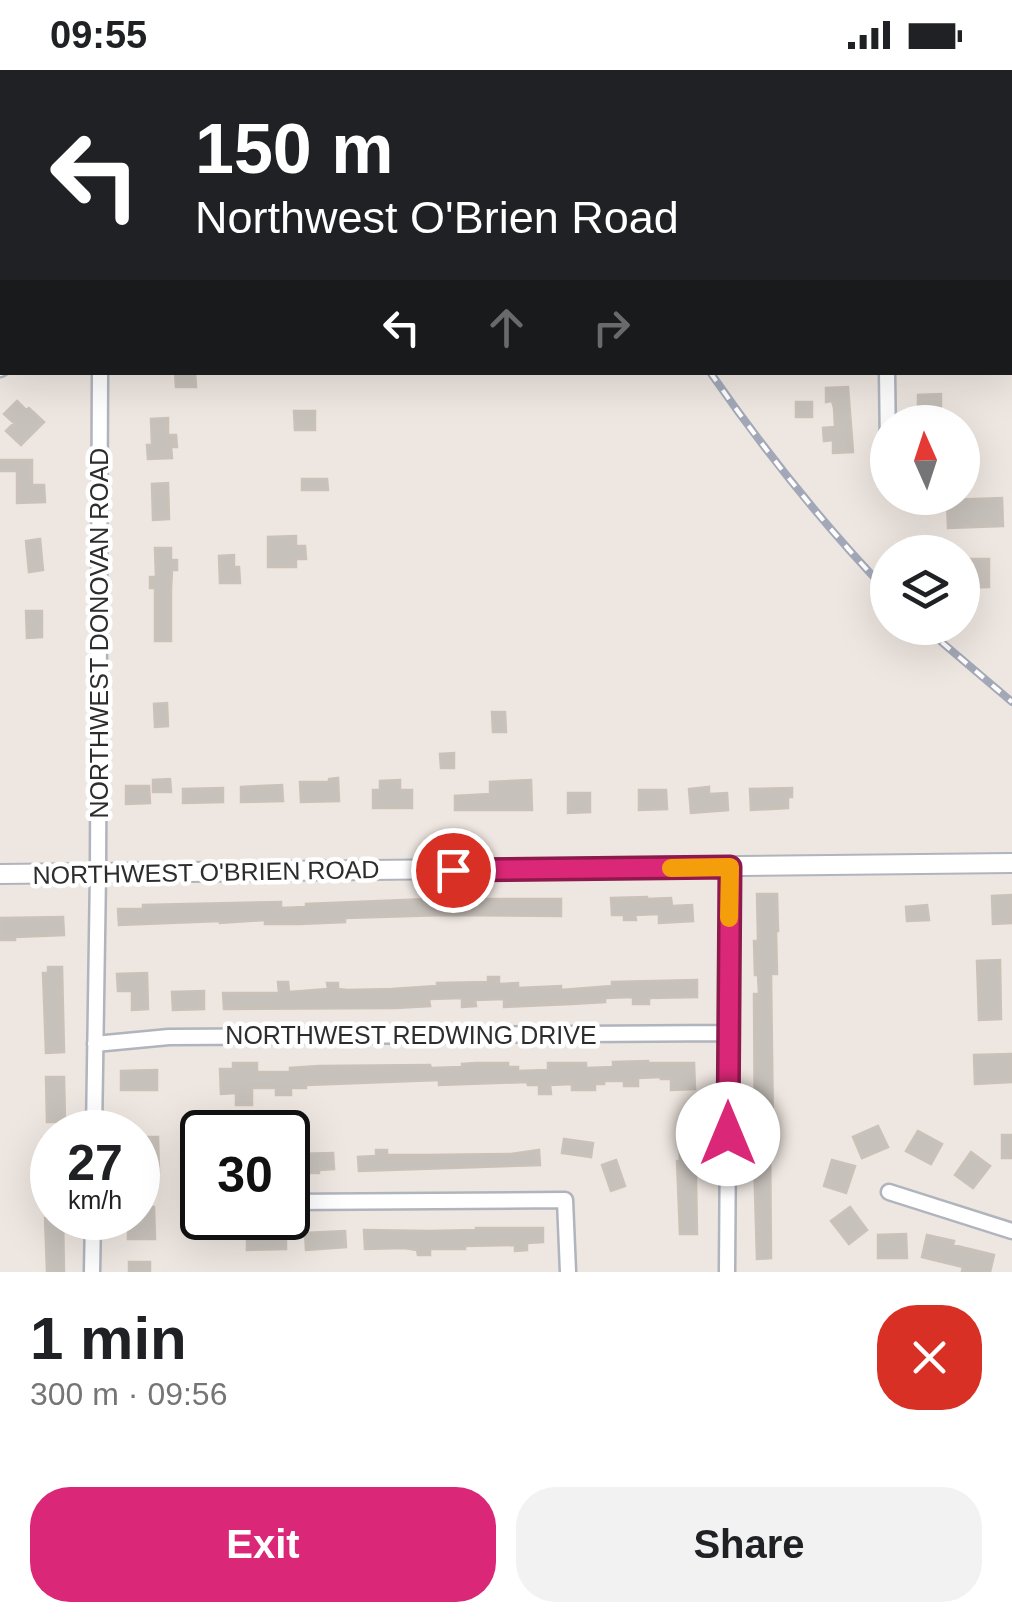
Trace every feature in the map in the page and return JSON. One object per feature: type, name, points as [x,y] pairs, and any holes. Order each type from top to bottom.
[{"type":"street","name":"NORTHWEST DONOVAN ROAD","points":[[94,1110],[100,375]]},
{"type":"street","points":[[887,375],[887,405]]},
{"type":"street","name":"NORTHWEST O'BRIEN ROAD","points":[[0,874],[1012,862]]},
{"type":"street","points":[[727,1272],[730,867]]},
{"type":"street","name":"NORTHWEST REDWING DRIVE","points":[[95,1044],[169,1038],[728,1033]]},
{"type":"street","points":[[889,1192],[1012,1231]]},
{"type":"street","points":[[310,1202],[565,1200],[568,1272]]},
{"type":"street","points":[[92,1272],[93,1240]]},
{"type":"building","points":[[175,375],[195,375],[196,387],[176,387]]},
{"type":"building","points":[[848,387],[853,452],[833,453],[833,440],[824,441],[823,428],[835,427],[834,408],[832,401],[826,402],[826,388]]},
{"type":"building","points":[[941,394],[941,405],[918,405],[918,395]]},
{"type":"building","points":[[17,401],[44,422],[21,445],[6,431],[14,423],[4,414]]},
{"type":"building","points":[[796,402],[812,402],[812,417],[796,417]]},
{"type":"building","points":[[294,411],[315,411],[315,430],[295,430]]},
{"type":"building","points":[[168,418],[168,435],[176,435],[177,447],[171,447],[172,458],[148,459],[151,419]]},
{"type":"building","points":[[0,460],[32,460],[32,485],[44,485],[45,502],[17,503],[17,471],[0,471]]},
{"type":"building","points":[[302,479],[327,479],[328,490],[302,490]]},
{"type":"building","points":[[168,483],[169,519],[153,520],[152,484]]},
{"type":"building","points":[[1002,498],[1003,526],[948,528],[948,515],[980,515],[980,499]]},
{"type":"building","points":[[296,536],[296,546],[305,546],[306,559],[296,559],[296,567],[268,567],[268,537]]},
{"type":"building","points":[[40,539],[43,570],[29,572],[26,541]]},
{"type":"building","points":[[155,548],[171,548],[171,560],[177,560],[177,570],[172,570],[171,641],[155,641],[155,588],[150,588],[150,577],[156,577]]},
{"type":"building","points":[[234,555],[240,583],[220,583],[219,556]]},
{"type":"building","points":[[980,559],[989,559],[989,587],[980,587]]},
{"type":"building","points":[[26,611],[42,611],[42,637],[27,638]]},
{"type":"building","points":[[167,703],[168,726],[155,727],[154,704]]},
{"type":"building","points":[[492,712],[505,712],[506,732],[493,732]]},
{"type":"building","points":[[454,753],[454,768],[441,768],[440,754]]},
{"type":"building","points":[[338,778],[339,801],[301,802],[300,782],[329,782]]},
{"type":"building","points":[[170,779],[171,792],[153,792],[153,780]]},
{"type":"building","points":[[400,780],[400,790],[412,790],[412,808],[373,808],[373,790],[380,790],[380,781]]},
{"type":"building","points":[[531,780],[532,810],[455,810],[455,796],[490,794],[490,782]]},
{"type":"building","points":[[282,785],[283,801],[241,802],[241,787]]},
{"type":"building","points":[[126,786],[149,786],[150,803],[126,804]]},
{"type":"building","points":[[709,787],[709,794],[727,793],[728,810],[691,813],[689,789]]},
{"type":"building","points":[[223,788],[223,802],[183,803],[183,789]]},
{"type":"building","points":[[792,788],[788,808],[751,810],[750,789]]},
{"type":"building","points":[[639,790],[666,790],[667,809],[639,810]]},
{"type":"building","points":[[568,793],[590,793],[590,812],[568,813]]},
{"type":"building","points":[[757,894],[777,894],[778,931],[777,974],[771,974],[771,1258],[757,1259],[754,994],[759,994],[754,941],[758,941]]},
{"type":"building","points":[[1012,895],[1012,923],[993,924],[992,896]]},
{"type":"building","points":[[611,898],[671,898],[672,906],[692,905],[693,921],[659,923],[659,914],[635,915],[636,920],[612,915]]},
{"type":"building","points":[[429,899],[561,899],[561,916],[445,915],[345,918],[345,922],[299,924],[265,924],[265,920],[119,925],[118,909],[281,902],[281,908]]},
{"type":"building","points":[[927,905],[929,920],[907,921],[906,907]]},
{"type":"building","points":[[63,917],[64,935],[0,940],[0,918]]},
{"type":"building","points":[[1000,960],[1001,1019],[979,1020],[977,961]]},
{"type":"building","points":[[48,967],[62,967],[64,1052],[46,1053],[43,973],[48,973]]},
{"type":"building","points":[[147,973],[148,1009],[132,1010],[132,991],[118,991],[117,974]]},
{"type":"building","points":[[488,977],[499,977],[499,984],[518,983],[518,988],[561,986],[561,990],[612,986],[612,982],[697,980],[697,997],[649,998],[649,1004],[633,1004],[633,997],[504,1007],[504,999],[475,1000],[476,1006],[462,1007],[462,998],[429,999],[430,1006],[395,1008],[224,1009],[223,993],[279,993],[278,982],[288,982],[289,992],[328,989],[327,983],[338,983],[338,989],[347,990],[392,989],[488,982]]},
{"type":"building","points":[[204,991],[204,1009],[173,1010],[172,992]]},
{"type":"building","points":[[1011,1054],[1012,1082],[975,1084],[974,1055]]},
{"type":"building","points":[[648,1061],[694,1063],[695,1089],[671,1090],[671,1079],[661,1077],[638,1078],[638,1086],[604,1081],[595,1084],[595,1090],[572,1090],[572,1084],[550,1085],[551,1094],[539,1094],[539,1085],[527,1082],[439,1085],[439,1080],[306,1085],[291,1088],[291,1095],[276,1095],[276,1088],[252,1088],[252,1105],[236,1105],[236,1093],[221,1094],[220,1069],[233,1069],[233,1063],[257,1063],[257,1072],[290,1072],[290,1068],[319,1066],[431,1068],[476,1063],[508,1063],[508,1067],[518,1067],[518,1071],[548,1070],[548,1063],[586,1063],[586,1068]]},
{"type":"building","points":[[157,1070],[157,1090],[121,1090],[121,1071]]},
{"type":"building","points":[[46,1077],[64,1077],[65,1110],[47,1110]]},
{"type":"building","points":[[679,1125],[695,1125],[697,1234],[680,1234]]},
{"type":"building","points":[[878,1126],[888,1147],[862,1158],[853,1137]]},
{"type":"building","points":[[918,1131],[942,1144],[931,1164],[906,1151]]},
{"type":"building","points":[[1002,1135],[1012,1135],[1012,1158],[1002,1158]]},
{"type":"building","points":[[564,1139],[593,1143],[591,1157],[562,1153]]},
{"type":"building","points":[[376,1150],[387,1150],[387,1155],[426,1155],[539,1150],[540,1165],[359,1171],[358,1157],[376,1156]]},
{"type":"building","points":[[971,1152],[990,1166],[973,1188],[955,1175]]},
{"type":"building","points":[[333,1153],[334,1169],[310,1173],[310,1154]]},
{"type":"building","points":[[616,1160],[625,1186],[611,1191],[602,1165]]},
{"type":"building","points":[[832,1160],[855,1166],[846,1193],[824,1186]]},
{"type":"building","points":[[850,1207],[867,1230],[849,1244],[831,1221]]},
{"type":"building","points":[[543,1228],[543,1242],[527,1243],[527,1250],[515,1251],[515,1245],[465,1246],[430,1249],[430,1255],[418,1255],[417,1250],[404,1248],[365,1249],[364,1230]]},
{"type":"building","points":[[345,1231],[346,1247],[306,1250],[310,1233]]},
{"type":"building","points":[[906,1234],[907,1258],[878,1258],[878,1235]]},
{"type":"building","points":[[927,1235],[994,1255],[990,1272],[962,1271],[963,1267],[922,1257]]},
{"type":"building","points":[[46,1240],[63,1240],[64,1272],[47,1272]]},
{"type":"building","points":[[247,1240],[286,1240],[286,1249],[247,1250]]},
{"type":"building","points":[[129,1262],[150,1262],[150,1272],[129,1272]]},
{"type":"railway","points":[[712,375],[794,485],[870,572]]},
{"type":"railway","points":[[945,645],[1012,702]]},
{"type":"slow traffic","points":[[671,868],[730,867],[729,918]]},
{"type":"route","points":[[453,870],[730,867],[728,1134]]}]
